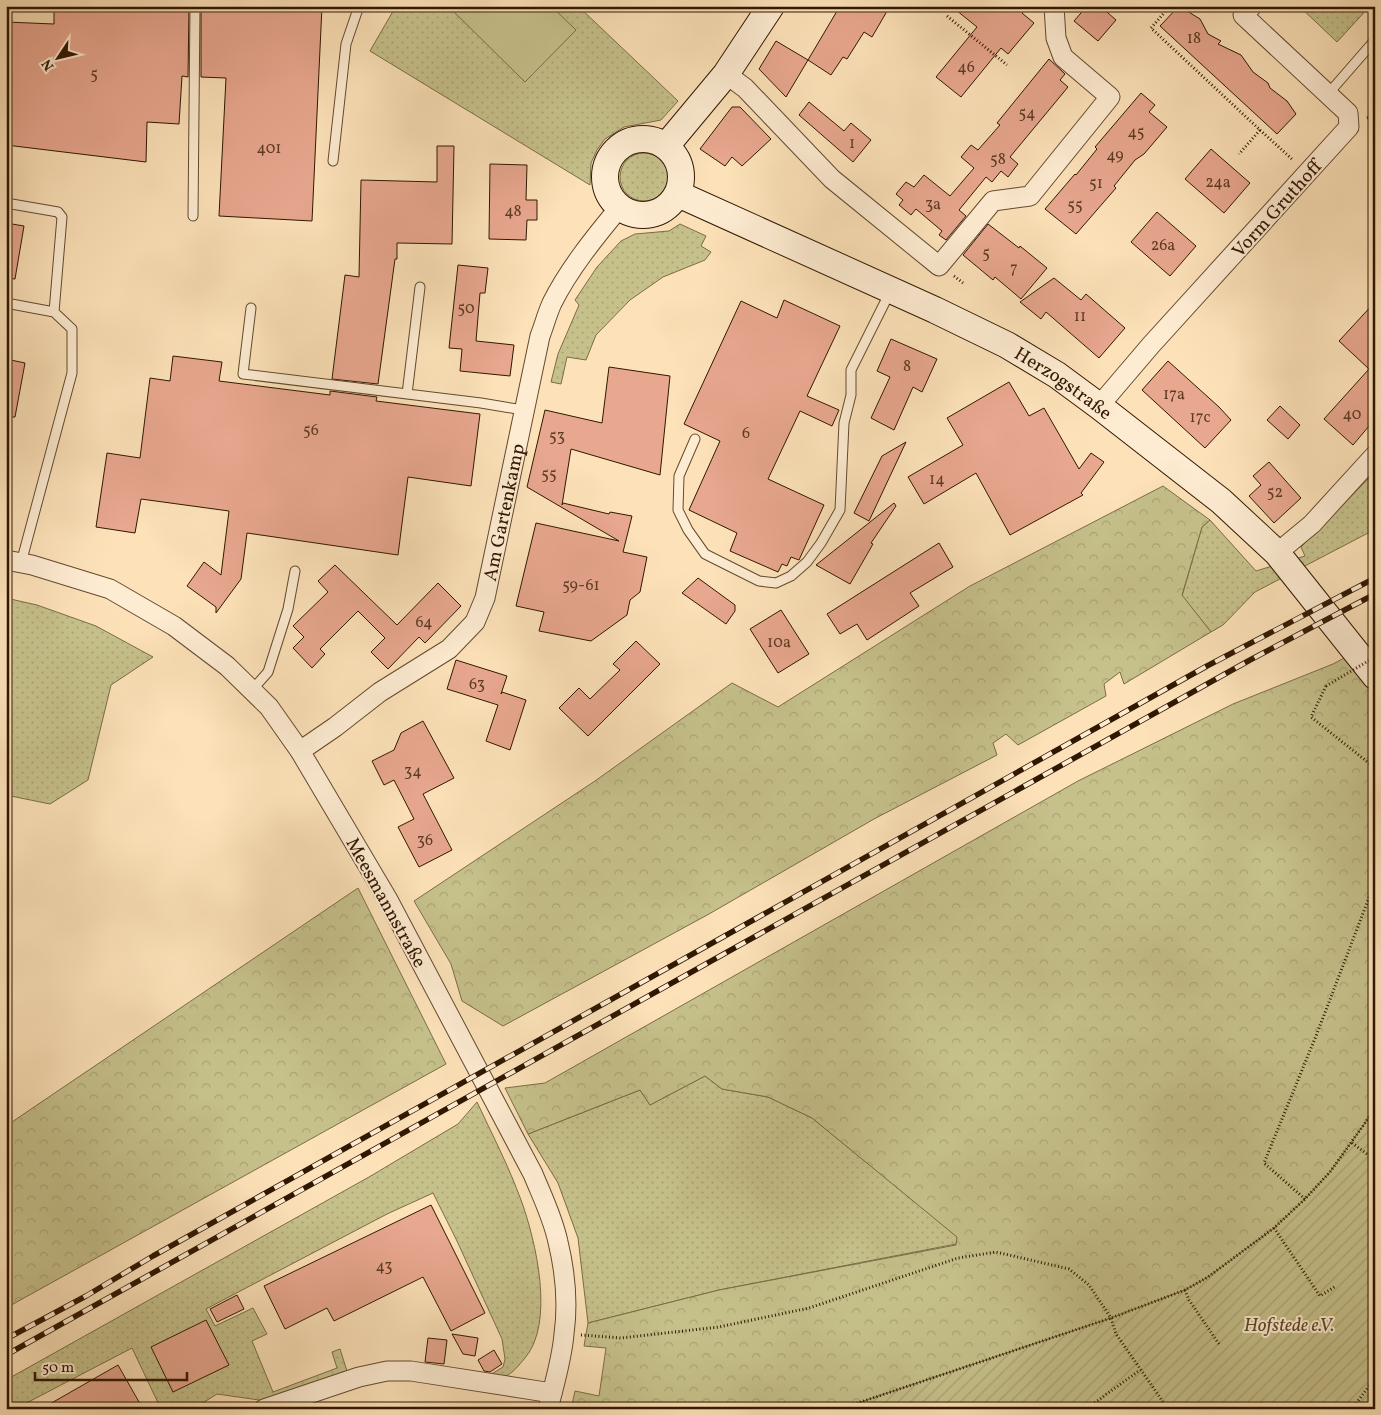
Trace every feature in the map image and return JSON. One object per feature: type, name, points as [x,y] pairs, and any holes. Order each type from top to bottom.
[{"type":"street","points":[[666,146],[726,74],[771,6]]},
{"type":"street","points":[[726,74],[745,88],[832,179],[939,266],[992,201],[1030,196],[1110,97],[1063,57],[1056,38],[1054,6]]},
{"type":"street","name":"Vorm Gruthoff","points":[[1100,406],[1151,345],[1348,127],[1348,113],[1243,9]]},
{"type":"street","points":[[646,139],[660,142],[676,158],[681,168],[682,182],[678,194],[670,205],[658,213],[648,216],[634,215],[619,208],[612,200],[605,186],[605,172],[608,161],[616,149],[626,142],[646,139]]},
{"type":"street","name":"Herzogstraße","points":[[678,194],[891,290],[1007,345],[1057,375],[1100,406],[1221,501],[1277,553],[1375,676]]},
{"type":"street","name":"Am Gartenkamp","points":[[300,751],[380,692],[449,649],[475,622],[484,598],[540,336],[552,304],[576,264],[619,208]]},
{"type":"street","points":[[1277,553],[1312,524],[1375,455]]},
{"type":"street","name":"Meesmannstraße","points":[[13,561],[110,589],[174,626],[227,666],[269,706],[300,751],[387,898],[536,1182],[547,1207],[558,1241],[563,1274],[564,1334],[550,1401],[411,1371],[387,1371],[359,1377],[264,1409]]},
{"type":"lane","points":[[193,216],[195,6]]},
{"type":"lane","points":[[333,161],[346,44],[359,6]]},
{"type":"lane","points":[[1328,94],[1375,40]]},
{"type":"lane","points":[[6,203],[58,212],[62,217],[54,312]]},
{"type":"lane","points":[[407,394],[420,286]]},
{"type":"lane","points":[[695,439],[678,476],[678,510],[688,530],[705,554],[759,581],[776,583],[791,576],[807,562],[821,543],[840,510],[844,423],[851,395],[852,370],[891,290]]},
{"type":"lane","points":[[6,303],[54,312],[72,330],[72,373],[13,561]]},
{"type":"lane","points":[[251,308],[244,374],[523,410]]},
{"type":"lane","points":[[252,690],[268,672],[288,609],[295,571]]},
{"type":"path","points":[[1170,6],[1151,28],[1308,173]]},
{"type":"path","points":[[947,16],[1007,65]]},
{"type":"path","points":[[1238,154],[1260,130]]},
{"type":"path","points":[[1375,657],[1326,686],[1311,717],[1375,768]]},
{"type":"path","points":[[1305,1199],[1264,1163],[1316,1036],[1375,882]]},
{"type":"path","points":[[840,1409],[1111,1318],[1185,1290],[1230,1262],[1274,1228],[1305,1199],[1330,1172],[1375,1109]]},
{"type":"path","points":[[1352,1143],[1367,1154]]},
{"type":"path","points":[[1274,1228],[1320,1296],[1336,1286]]},
{"type":"path","points":[[564,1334],[621,1338],[719,1327],[809,1308],[958,1258],[996,1252],[1069,1270],[1089,1284],[1111,1318],[1116,1334],[1168,1409]]},
{"type":"path","points":[[1185,1290],[1189,1300],[1219,1344]]},
{"type":"path","points":[[1086,1409],[1140,1370]]},
{"type":"path","points":[[1352,1409],[1375,1378]]},
{"type":"green space","points":[[396,6],[578,6],[678,101],[661,120],[624,127],[605,139],[591,163],[590,185],[370,51]]},
{"type":"green space","points":[[448,6],[551,6],[576,30],[525,82]]},
{"type":"green space","points":[[1299,6],[1370,6],[1337,42]]},
{"type":"green space","points":[[644,153],[653,155],[661,160],[666,168],[668,177],[666,186],[661,194],[653,199],[644,201],[635,199],[627,194],[622,186],[620,177],[622,168],[627,160],[635,155]]},
{"type":"green space","points":[[680,224],[706,236],[701,246],[711,252],[705,260],[663,277],[630,300],[596,335],[586,360],[567,357],[561,384],[551,382],[558,354],[579,305],[575,300],[597,267],[621,241],[635,234],[669,231]]},
{"type":"green space","points":[[1375,472],[1375,531],[1255,592],[1223,625],[1211,632],[1182,596],[1202,527],[1210,520],[1256,571],[1305,556],[1301,547]]},
{"type":"green space","points":[[1163,486],[1210,520],[1202,527],[1182,595],[1211,632],[1124,684],[1120,672],[1104,684],[1106,696],[1018,745],[1006,734],[993,743],[997,755],[874,819],[709,914],[503,1026],[462,1001],[451,964],[414,901],[595,781],[732,683],[778,707],[970,586]]},
{"type":"green space","points":[[6,598],[37,605],[96,626],[153,657],[111,685],[88,780],[50,804],[6,795]]},
{"type":"green space","points":[[1375,630],[1375,1109],[1330,1172],[1305,1199],[1274,1228],[1208,1277],[1185,1290],[1111,1318],[840,1409],[571,1409],[575,1391],[599,1396],[606,1348],[584,1346],[588,1323],[719,1290],[956,1245],[957,1237],[812,1118],[768,1097],[722,1089],[705,1076],[650,1105],[640,1090],[528,1134],[505,1088],[545,1083],[1078,781],[1233,704],[1333,664],[1372,643]]},
{"type":"green space","points":[[358,888],[446,1064],[6,1308],[6,1126]]},
{"type":"green space","points":[[705,1076],[722,1089],[768,1097],[812,1118],[958,1237],[956,1244],[719,1290],[588,1323],[578,1238],[558,1183],[528,1134],[640,1090],[650,1105]]},
{"type":"green space","points":[[477,1102],[506,1163],[527,1217],[540,1281],[541,1303],[539,1324],[534,1343],[525,1358],[509,1375],[496,1377],[490,1375],[503,1367],[505,1359],[502,1339],[433,1193],[387,1214],[206,1309],[215,1326],[253,1308],[267,1334],[252,1341],[273,1392],[337,1368],[332,1352],[340,1349],[347,1371],[266,1401],[217,1394],[201,1404],[200,1409],[161,1409],[132,1348],[15,1409],[6,1409],[6,1380],[369,1177],[458,1124]]},
{"type":"green space","name":"Hofstede e.V.","points":[[1375,1109],[1375,1409],[840,1409],[1111,1318],[1185,1290],[1208,1277],[1274,1228],[1305,1199],[1330,1172]]},
{"type":"building","points":[[54,6],[189,6],[188,77],[182,76],[179,124],[147,122],[146,162],[6,145],[6,22],[54,24]]},
{"type":"building","points":[[201,6],[322,6],[312,221],[219,216],[226,78],[201,77]]},
{"type":"building","points":[[840,6],[890,6],[872,37],[864,32],[847,59],[843,57],[831,75],[808,60]]},
{"type":"building","points":[[951,6],[1027,6],[1022,13],[1034,23],[1008,54],[1001,48],[961,97],[936,77],[977,27]]},
{"type":"building","points":[[1087,6],[1100,6],[1116,20],[1098,41],[1074,21]]},
{"type":"building","points":[[1179,6],[1200,19],[1208,34],[1221,41],[1218,44],[1241,55],[1253,72],[1287,101],[1296,114],[1277,134],[1160,26]]},
{"type":"building","points":[[776,41],[808,60],[786,97],[759,69]]},
{"type":"building","points":[[1049,59],[1065,74],[1060,80],[1068,87],[1010,157],[1018,164],[1008,177],[1001,171],[992,182],[986,177],[959,210],[966,216],[946,240],[939,235],[942,231],[916,209],[911,215],[899,205],[903,200],[896,194],[906,182],[914,187],[924,175],[950,196],[974,168],[961,157],[971,145],[978,150],[1000,125],[997,123]]},
{"type":"building","points":[[1141,93],[1155,105],[1149,112],[1167,127],[1144,154],[1135,160],[1114,186],[1116,188],[1076,234],[1045,209],[1076,175],[1097,149],[1095,147]]},
{"type":"building","points":[[809,102],[844,131],[851,123],[871,140],[853,162],[799,115]]},
{"type":"building","points":[[732,107],[740,107],[771,139],[742,166],[732,157],[725,166],[700,149]]},
{"type":"building","points":[[437,146],[454,146],[452,244],[397,243],[397,259],[395,259],[378,384],[332,379],[345,275],[359,277],[361,180],[437,182]]},
{"type":"building","points":[[1211,149],[1250,183],[1224,213],[1185,179]]},
{"type":"building","points":[[490,164],[527,165],[526,200],[537,200],[537,220],[527,220],[526,240],[489,239]]},
{"type":"building","points":[[1157,212],[1196,246],[1170,276],[1131,242]]},
{"type":"building","points":[[6,223],[24,226],[15,279],[6,278]]},
{"type":"building","points":[[988,224],[1047,268],[1021,299],[995,277],[993,280],[963,255]]},
{"type":"building","points":[[458,265],[488,268],[485,293],[480,293],[476,341],[514,345],[510,376],[460,371],[462,349],[449,348]]},
{"type":"building","points":[[1054,278],[1081,300],[1086,294],[1125,328],[1099,358],[1046,312],[1041,319],[1020,302]]},
{"type":"building","points":[[784,300],[840,326],[807,396],[839,410],[832,426],[800,411],[768,479],[824,505],[799,560],[791,557],[787,566],[782,564],[778,572],[730,551],[737,533],[689,510],[720,441],[684,424],[741,301],[777,318]]},
{"type":"building","points":[[1375,302],[1375,419],[1353,445],[1324,419],[1369,369],[1339,341]]},
{"type":"building","points":[[891,339],[937,359],[922,392],[913,387],[894,430],[871,418],[890,377],[877,371]]},
{"type":"building","points":[[173,356],[222,362],[219,381],[330,395],[330,391],[377,397],[376,401],[480,414],[471,486],[408,477],[398,555],[247,533],[241,579],[216,613],[216,607],[187,586],[204,562],[221,575],[229,511],[141,499],[135,533],[96,527],[107,453],[140,458],[150,378],[170,381]]},
{"type":"building","points":[[6,359],[25,363],[15,417],[6,417]]},
{"type":"building","points":[[1168,361],[1231,420],[1205,448],[1142,390]]},
{"type":"building","points":[[609,367],[670,376],[660,475],[571,449],[562,505],[563,503],[609,514],[610,512],[632,516],[623,552],[647,557],[640,592],[630,600],[627,615],[591,641],[539,631],[544,612],[516,606],[536,523],[619,541],[527,487],[545,410],[602,423]]},
{"type":"building","points":[[1009,382],[1029,416],[1044,408],[1079,469],[1091,453],[1104,462],[1081,493],[1083,495],[1010,535],[976,473],[924,504],[908,477],[963,445],[947,418]]},
{"type":"building","points":[[1280,406],[1300,425],[1288,439],[1267,420]]},
{"type":"building","points":[[906,442],[869,521],[854,513],[882,456]]},
{"type":"building","points":[[1269,462],[1301,498],[1274,523],[1249,496],[1261,485],[1253,476]]},
{"type":"building","points":[[894,503],[896,506],[871,543],[873,544],[850,584],[816,565]]},
{"type":"building","points":[[939,543],[953,567],[910,593],[919,606],[867,640],[857,624],[840,634],[827,614]]},
{"type":"building","points":[[335,565],[397,625],[438,583],[461,606],[425,643],[419,637],[388,669],[371,652],[385,638],[358,611],[320,649],[325,654],[312,668],[293,648],[304,637],[293,626],[328,592],[318,581]]},
{"type":"building","points":[[698,578],[735,605],[735,611],[726,624],[682,593]]},
{"type":"building","points":[[781,610],[809,654],[778,673],[750,629]]},
{"type":"building","points":[[636,641],[660,664],[588,736],[559,708],[579,688],[590,699],[620,670],[613,664]]},
{"type":"building","points":[[456,660],[507,676],[501,694],[502,692],[526,700],[510,750],[486,741],[498,705],[447,689]]},
{"type":"building","points":[[423,721],[454,778],[423,794],[452,850],[419,867],[398,827],[414,819],[394,780],[384,785],[372,761],[394,750],[401,733]]},
{"type":"building","points":[[431,1205],[485,1313],[451,1331],[423,1277],[334,1321],[327,1308],[285,1329],[264,1286]]},
{"type":"building","points":[[237,1295],[244,1309],[217,1322],[210,1309]]},
{"type":"building","points":[[206,1320],[229,1365],[173,1392],[151,1347]]},
{"type":"building","points":[[452,1334],[478,1338],[475,1356],[463,1354]]},
{"type":"building","points":[[428,1338],[447,1340],[444,1364],[425,1362]]},
{"type":"building","points":[[494,1350],[502,1364],[490,1372],[484,1371],[478,1360]]},
{"type":"building","points":[[118,1365],[143,1409],[41,1409]]},
{"type":"railway","points":[[6,1339],[86,1296],[153,1256],[1207,666],[1375,578]]},
{"type":"railway","points":[[6,1355],[1250,660],[1375,594]]}]
